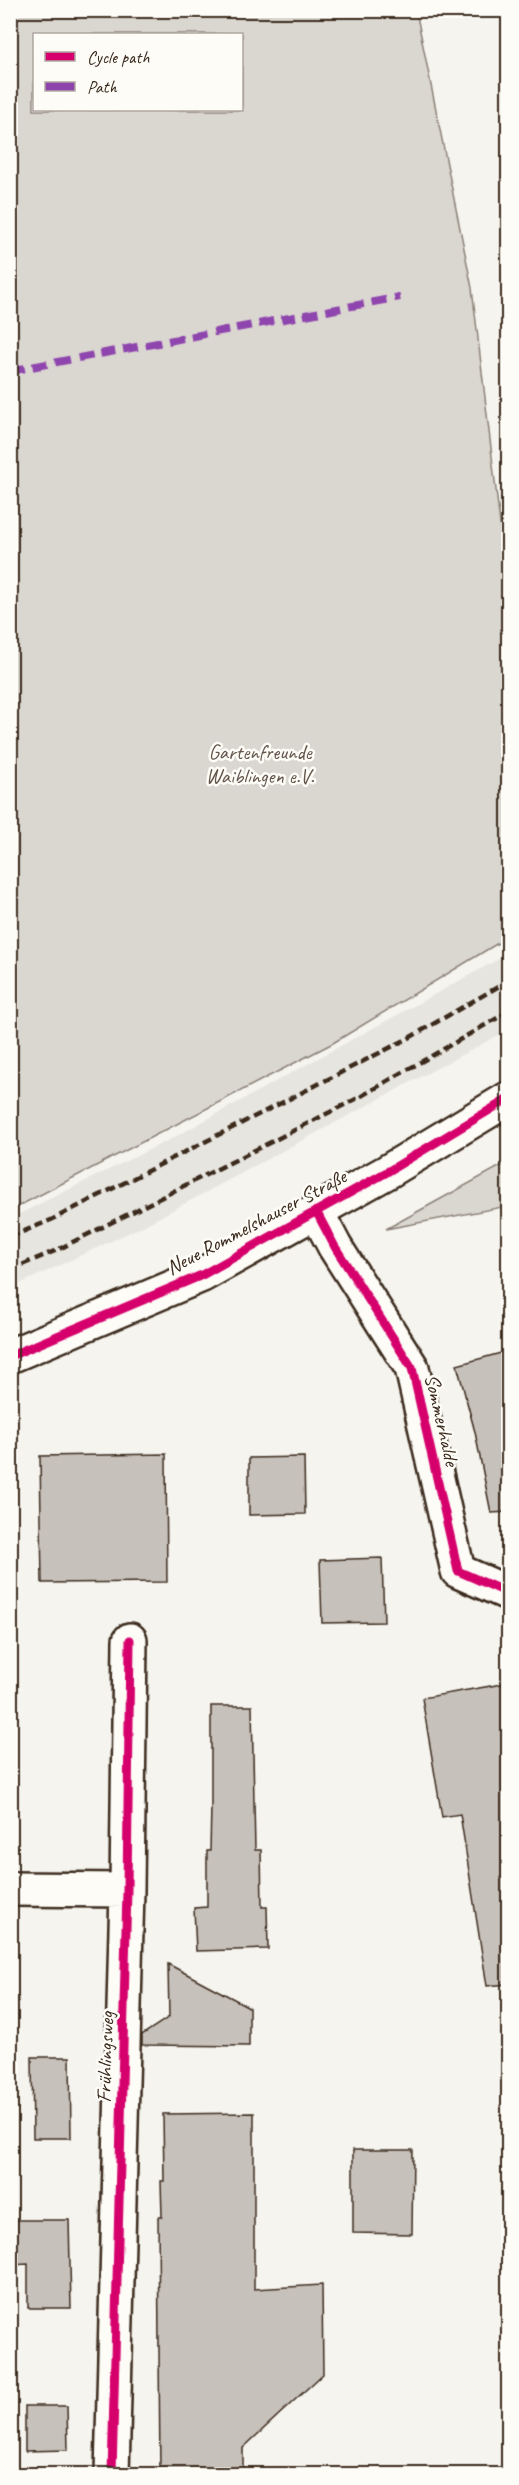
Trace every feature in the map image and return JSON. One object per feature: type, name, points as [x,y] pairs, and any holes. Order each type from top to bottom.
[{"type":"street","name":"Neue Rommelshauser Straße","points":[[10,1356],[202,1275],[508,1099]]},
{"type":"street","name":"Sommerhalde","points":[[316,1211],[335,1247],[412,1368],[458,1571],[508,1593]]},
{"type":"street","name":"Frühlingsweg","points":[[112,2475],[127,1890],[130,1640]]},
{"type":"street","points":[[10,1889],[127,1890]]},
{"type":"shaded area","points":[[508,954],[508,1030],[141,1227],[11,1288],[11,1218],[173,1138]]},
{"type":"green space","name":"Gartenfreunde Waiblingen e.V.","points":[[10,11],[416,11],[472,288],[508,591],[508,937],[333,1043],[11,1210]]},
{"type":"green space","points":[[508,1162],[508,1206],[386,1229]]},
{"type":"building","points":[[508,1351],[508,1512],[491,1513],[475,1432],[457,1365]]},
{"type":"building","points":[[166,1454],[167,1582],[42,1583],[40,1456]]},
{"type":"building","points":[[304,1457],[305,1514],[249,1515],[249,1458]]},
{"type":"building","points":[[382,1558],[384,1622],[322,1623],[320,1560]]},
{"type":"building","points":[[508,1683],[508,1984],[487,1986],[460,1814],[442,1817],[422,1698]]},
{"type":"building","points":[[211,1706],[252,1706],[255,1850],[261,1850],[262,1907],[267,1907],[268,1949],[196,1951],[194,1908],[207,1907],[207,1851],[210,1851],[211,1806]]},
{"type":"building","points":[[168,1964],[249,2007],[249,2046],[142,2045],[142,2035],[169,2017]]},
{"type":"building","points":[[32,2057],[70,2057],[71,2138],[33,2138]]},
{"type":"building","points":[[254,2113],[254,2289],[322,2285],[323,2374],[243,2448],[243,2475],[160,2475],[158,2217],[162,2217],[161,2181],[164,2181],[163,2114]]},
{"type":"building","points":[[353,2150],[413,2150],[412,2234],[353,2233]]},
{"type":"building","points":[[10,2220],[69,2220],[71,2308],[28,2308],[28,2264],[10,2265]]},
{"type":"building","points":[[25,2406],[67,2406],[68,2450],[25,2451]]},
{"type":"railway","points":[[10,1237],[51,1220],[409,1038],[508,981]]},
{"type":"railway","points":[[10,1270],[57,1250],[358,1098],[508,1012]]},
{"type":"marked path","points":[[10,371],[400,297]]},
{"type":"cycle path","points":[[10,1356],[202,1275],[387,1172],[508,1099]]},
{"type":"cycle path","points":[[316,1211],[335,1247],[412,1368],[458,1571],[508,1593]]},
{"type":"cycle path","points":[[112,2474],[127,1890],[130,1640]]}]
